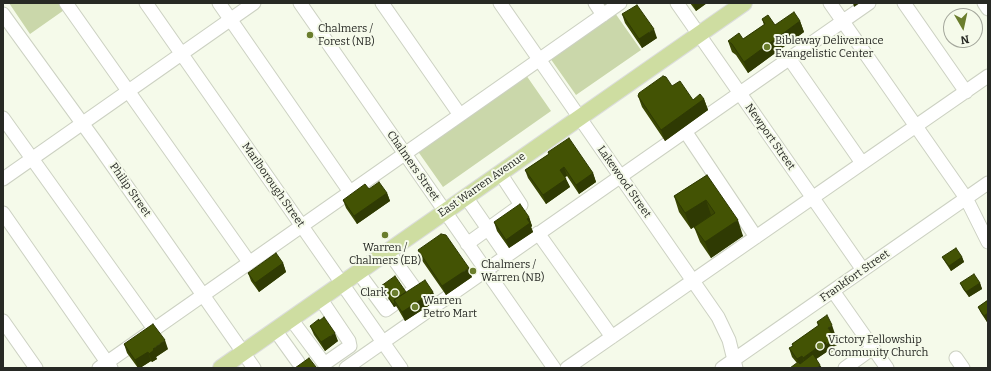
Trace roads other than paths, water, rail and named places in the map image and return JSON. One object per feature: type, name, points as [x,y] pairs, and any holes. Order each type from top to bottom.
[{"type":"main road","name":"East Warren Avenue","points":[[221,368],[744,3]]},
{"type":"street","points":[[66,3],[249,262]]},
{"type":"street","name":"Marlborough Street","points":[[146,3],[401,368]]},
{"type":"street","points":[[219,3],[350,192]]},
{"type":"street","points":[[3,179],[254,3]]},
{"type":"street","name":"Chalmers Street","points":[[300,3],[554,368]]},
{"type":"street","points":[[382,3],[460,115]]},
{"type":"street","name":"Lakewood Street","points":[[500,3],[718,317],[730,340],[735,364]]},
{"type":"street","points":[[595,3],[603,15]]},
{"type":"street","points":[[3,213],[106,366],[203,294],[620,3]]},
{"type":"street","name":"Newport Street","points":[[677,3],[863,270]]},
{"type":"street","points":[[830,3],[966,198],[988,242]]},
{"type":"street","points":[[346,368],[485,269],[869,3]]},
{"type":"street","points":[[904,3],[966,92]]},
{"type":"street","points":[[984,3],[988,9]]},
{"type":"street","name":"Philip Street","points":[[3,14],[254,368]]},
{"type":"street","points":[[789,58],[862,163]]},
{"type":"street","points":[[568,368],[988,76]]},
{"type":"street","points":[[3,118],[154,329]]},
{"type":"street","points":[[685,131],[756,237]]},
{"type":"street","points":[[467,244],[521,205],[500,173]]},
{"type":"street","name":"Frankfort Street","points":[[722,368],[735,364],[833,291],[988,183]]},
{"type":"street","points":[[466,197],[506,255]]},
{"type":"street","points":[[538,233],[612,337]]},
{"type":"street","points":[[388,251],[404,284]]},
{"type":"street","points":[[358,272],[384,298],[363,314]]},
{"type":"street","points":[[833,291],[887,368]]},
{"type":"street","points":[[291,319],[323,362],[327,362],[350,346],[349,342],[320,298]]},
{"type":"street","points":[[3,322],[36,368]]},
{"type":"street","points":[[274,330],[298,362]]},
{"type":"street","points":[[845,368],[873,348]]},
{"type":"place","name":"Chalmers / Forest (NB)","points":[[310,35]]},
{"type":"place","name":"Bibleway Deliverance Evangelistic Center","points":[[767,47]]},
{"type":"place","name":"Warren / Chalmers (EB)","points":[[385,235]]},
{"type":"place","name":"Chalmers / Warren (NB)","points":[[473,271]]},
{"type":"place","name":"Clark","points":[[395,293]]},
{"type":"place","name":"Warren Petro Mart","points":[[415,307]]},
{"type":"place","name":"Victory Fellowship Community Church","points":[[820,346]]}]
